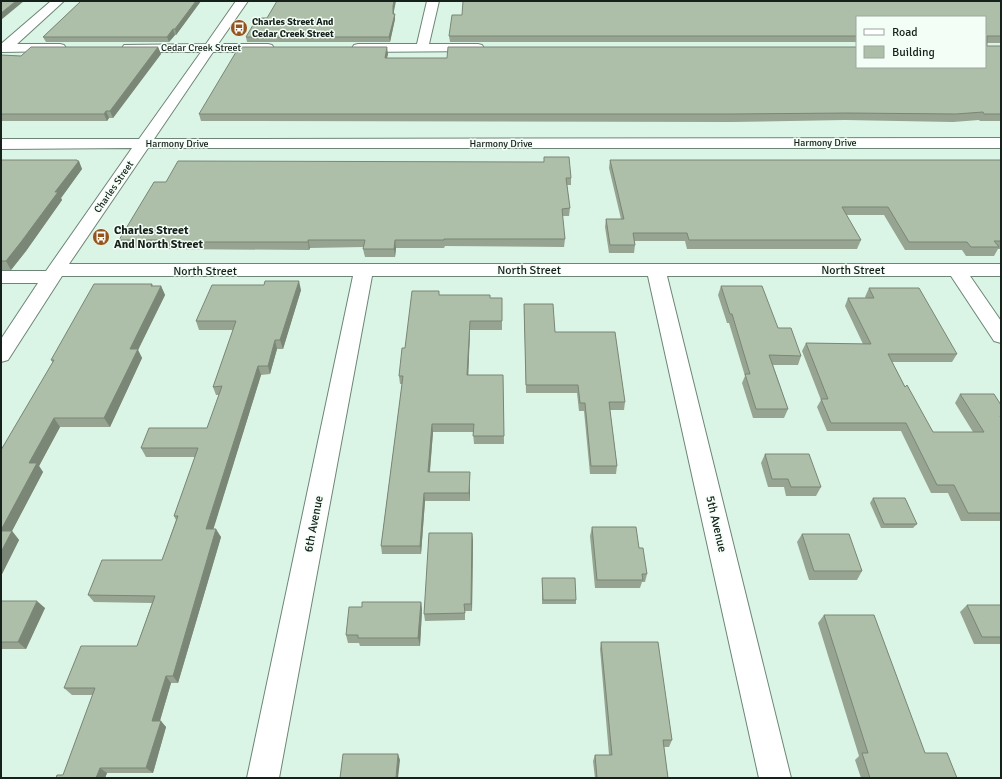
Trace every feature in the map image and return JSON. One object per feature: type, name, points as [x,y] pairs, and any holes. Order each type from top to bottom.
[{"type":"street","points":[[3,48],[58,1]]},
{"type":"street","name":"Charles Street","points":[[1,355],[54,274],[242,1]]},
{"type":"street","points":[[422,48],[433,1]]},
{"type":"street","points":[[3,48],[76,48]]},
{"type":"street","name":"Cedar Creek Street","points":[[115,48],[280,48]]},
{"type":"street","points":[[344,48],[494,48]]},
{"type":"street","name":"Harmony Drive","points":[[1,144],[1001,143]]},
{"type":"street","name":"North Street","points":[[1,276],[364,270],[1001,270]]},
{"type":"street","name":"6th Avenue","points":[[263,778],[364,270]]},
{"type":"street","name":"5th Avenue","points":[[656,270],[774,778]]},
{"type":"street","points":[[956,270],[1001,336]]},
{"type":"building","points":[[1,1],[16,1],[1,13]]},
{"type":"building","points":[[81,1],[196,1],[175,29],[173,29],[167,37],[43,37]]},
{"type":"building","points":[[277,1],[394,1],[393,14],[395,14],[389,37],[246,37],[257,18],[267,18]]},
{"type":"building","points":[[463,1],[1001,1],[1001,36],[987,36],[987,46],[1001,46],[1001,114],[984,114],[983,112],[956,114],[199,114],[239,47],[387,47],[385,58],[447,58],[448,47],[856,47],[856,68],[986,68],[986,16],[856,16],[856,36],[449,36],[452,15],[462,15]]},
{"type":"building","points":[[31,47],[158,47],[110,111],[106,111],[104,114],[1,114],[1,55],[21,56]]},
{"type":"building","points":[[544,157],[569,157],[571,178],[566,178],[570,208],[562,209],[565,239],[395,240],[394,249],[363,249],[365,240],[308,240],[308,242],[162,242],[163,240],[119,240],[154,182],[166,182],[178,161],[544,162]]},
{"type":"building","points":[[1,160],[79,161],[55,192],[58,192],[6,261],[1,261]]},
{"type":"building","points":[[610,160],[1001,160],[1001,241],[994,241],[999,247],[971,247],[967,242],[909,242],[888,207],[842,207],[861,240],[689,240],[687,233],[633,233],[635,245],[610,245],[606,219],[624,219]]},
{"type":"building","points":[[265,281],[299,281],[280,340],[275,340],[268,366],[258,366],[206,529],[216,529],[173,676],[166,676],[152,721],[161,721],[146,768],[100,768],[96,778],[56,778],[57,775],[63,775],[95,688],[64,688],[81,646],[137,646],[155,596],[88,595],[102,560],[162,560],[178,516],[174,516],[198,448],[141,448],[149,428],[207,428],[222,386],[213,387],[236,321],[196,321],[212,285],[264,285]]},
{"type":"building","points":[[94,284],[152,284],[151,286],[161,286],[130,349],[138,349],[104,418],[54,418],[29,463],[37,463],[1,530],[1,450],[54,360],[51,360]]},
{"type":"building","points":[[721,286],[762,286],[778,328],[791,328],[801,356],[769,355],[788,409],[756,409],[745,374],[750,374],[732,314],[730,314]]},
{"type":"building","points":[[869,288],[919,288],[957,354],[888,354],[905,387],[907,385],[933,432],[984,432],[960,394],[994,394],[1001,405],[1001,513],[968,513],[954,485],[937,485],[906,423],[831,423],[821,399],[828,399],[806,343],[871,344],[848,298],[874,298]]},
{"type":"building","points":[[412,291],[439,291],[439,295],[490,295],[490,298],[502,298],[502,321],[470,321],[467,375],[503,375],[504,436],[473,436],[474,424],[432,424],[428,472],[470,472],[469,493],[424,493],[420,546],[381,546],[403,376],[399,376],[402,348],[405,348]]},
{"type":"building","points":[[524,304],[553,304],[555,332],[615,332],[625,402],[609,402],[617,466],[591,466],[585,403],[580,403],[578,385],[526,385]]},
{"type":"building","points":[[765,454],[809,454],[821,487],[791,487],[788,479],[772,479]]},
{"type":"building","points":[[873,498],[905,498],[917,524],[884,524]]},
{"type":"building","points":[[592,527],[636,527],[639,548],[643,548],[647,574],[642,574],[643,580],[597,580]]},
{"type":"building","points":[[1,531],[12,531],[1,552]]},
{"type":"building","points":[[429,533],[472,533],[471,604],[464,604],[465,613],[424,614]]},
{"type":"building","points":[[802,534],[849,534],[862,571],[814,571]]},
{"type":"building","points":[[542,578],[575,578],[576,600],[543,600]]},
{"type":"building","points":[[1,601],[37,601],[18,642],[1,642]]},
{"type":"building","points":[[362,602],[421,602],[418,638],[358,638],[358,635],[346,635],[349,607],[362,607]]},
{"type":"building","points":[[967,605],[1001,605],[1001,637],[982,637]]},
{"type":"building","points":[[824,615],[874,615],[925,753],[947,753],[957,778],[870,778],[862,753],[868,753]]},
{"type":"building","points":[[601,642],[658,642],[672,740],[663,740],[668,778],[597,778],[595,755],[612,755]]},
{"type":"building","points":[[343,754],[398,754],[396,778],[340,778]]},
{"type":"place","name":"Charles Street And Cedar Creek Street","points":[[239,28]]},
{"type":"place","name":"Charles Street And North Street","points":[[101,237]]}]
